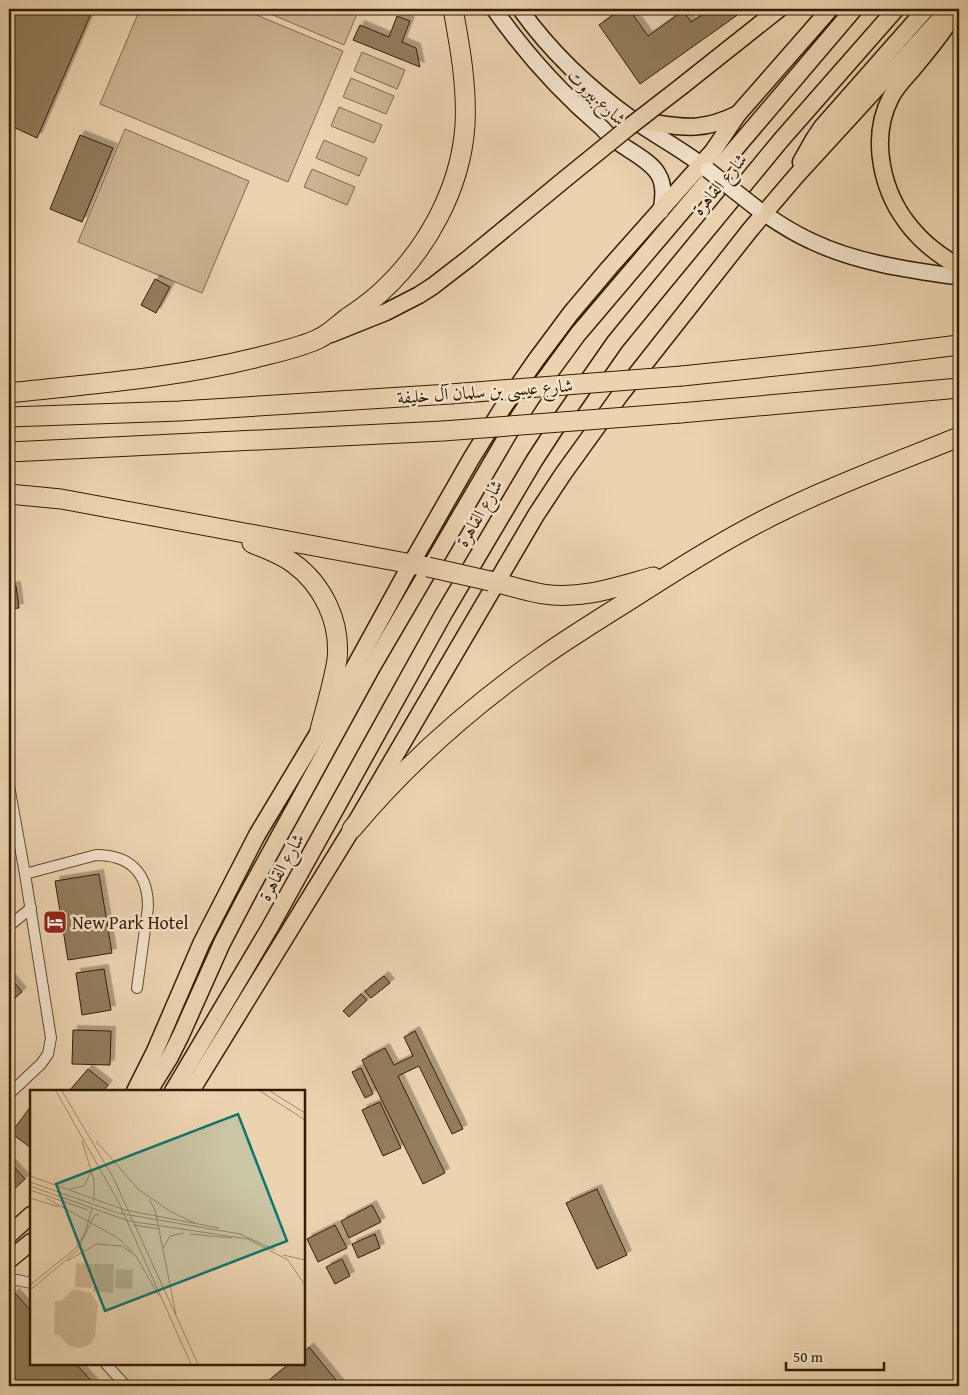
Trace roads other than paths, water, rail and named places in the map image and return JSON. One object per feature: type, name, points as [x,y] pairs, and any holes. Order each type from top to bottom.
[{"type":"highway","points":[[9,393],[188,372],[284,350],[320,338],[368,303],[396,277],[430,233],[452,187],[463,144],[465,102],[462,58],[452,9]]},
{"type":"highway","name":"شارع عيسى بن سلمان آل خليفة","points":[[9,417],[180,411],[450,394],[682,376],[959,345]]},
{"type":"highway","name":"شارع عيسى بن سلمان آل خليفة","points":[[9,452],[443,431],[680,413],[959,388]]},
{"type":"highway","points":[[352,828],[372,804],[416,759],[489,696],[568,639],[673,572],[736,535],[797,504],[959,436]]},
{"type":"highway","points":[[9,494],[61,500],[419,566],[543,594],[562,595],[602,592],[673,572]]},
{"type":"highway","points":[[226,531],[292,562],[315,584],[327,604],[335,626],[337,658],[320,730]]},
{"type":"main road","name":"شارع بيروت","points":[[494,9],[544,73],[616,141],[648,163],[657,172],[662,184],[663,200],[661,211]]},
{"type":"main road","name":"شارع بيروت","points":[[520,9],[571,67],[616,107],[633,120],[693,157],[759,210],[780,224],[811,241],[870,261],[900,268],[959,276]]},
{"type":"main road","points":[[763,23],[772,9]]},
{"type":"main road","points":[[320,338],[386,312],[433,286],[628,127],[779,9]]},
{"type":"main road","name":"شارع القاهرة","points":[[135,1090],[202,942],[258,835],[419,566],[471,459],[502,409],[536,360],[578,306],[661,211],[705,167],[713,151],[738,114],[830,9]]},
{"type":"main road","name":"شارع القاهرة","points":[[150,1090],[181,1035],[238,911],[372,667],[513,426],[578,334],[854,9]]},
{"type":"main road","name":"شارع القاهرة","points":[[174,1090],[269,929],[484,544],[560,421],[615,342],[660,286],[781,140],[896,9]]},
{"type":"main road","points":[[796,176],[807,150],[822,128],[926,9]]},
{"type":"main road","points":[[192,1090],[352,828],[493,582],[591,434],[759,210],[796,176],[950,9]]},
{"type":"main road","points":[[957,9],[936,40],[896,89],[882,122],[880,145],[890,195],[904,219],[912,230],[934,250],[959,267]]},
{"type":"main road","points":[[633,120],[668,126],[699,127],[719,122],[738,114]]},
{"type":"main road","points":[[9,1235],[30,1216]]},
{"type":"main road","points":[[9,1260],[30,1243]]},
{"type":"street","points":[[9,786],[31,908],[51,1038],[48,1054],[41,1064],[9,1094]]},
{"type":"street","points":[[25,874],[96,855],[120,858],[139,872],[145,883],[148,907],[136,988]]},
{"type":"street","points":[[9,926],[31,908]]},
{"type":"street","points":[[201,1090],[204,1084],[209,1061]]},
{"type":"street","points":[[9,1281],[18,1280],[30,1283]]},
{"type":"street","points":[[107,1365],[126,1386]]},
{"type":"place","name":"New Park Hotel","points":[[55,922]]}]
